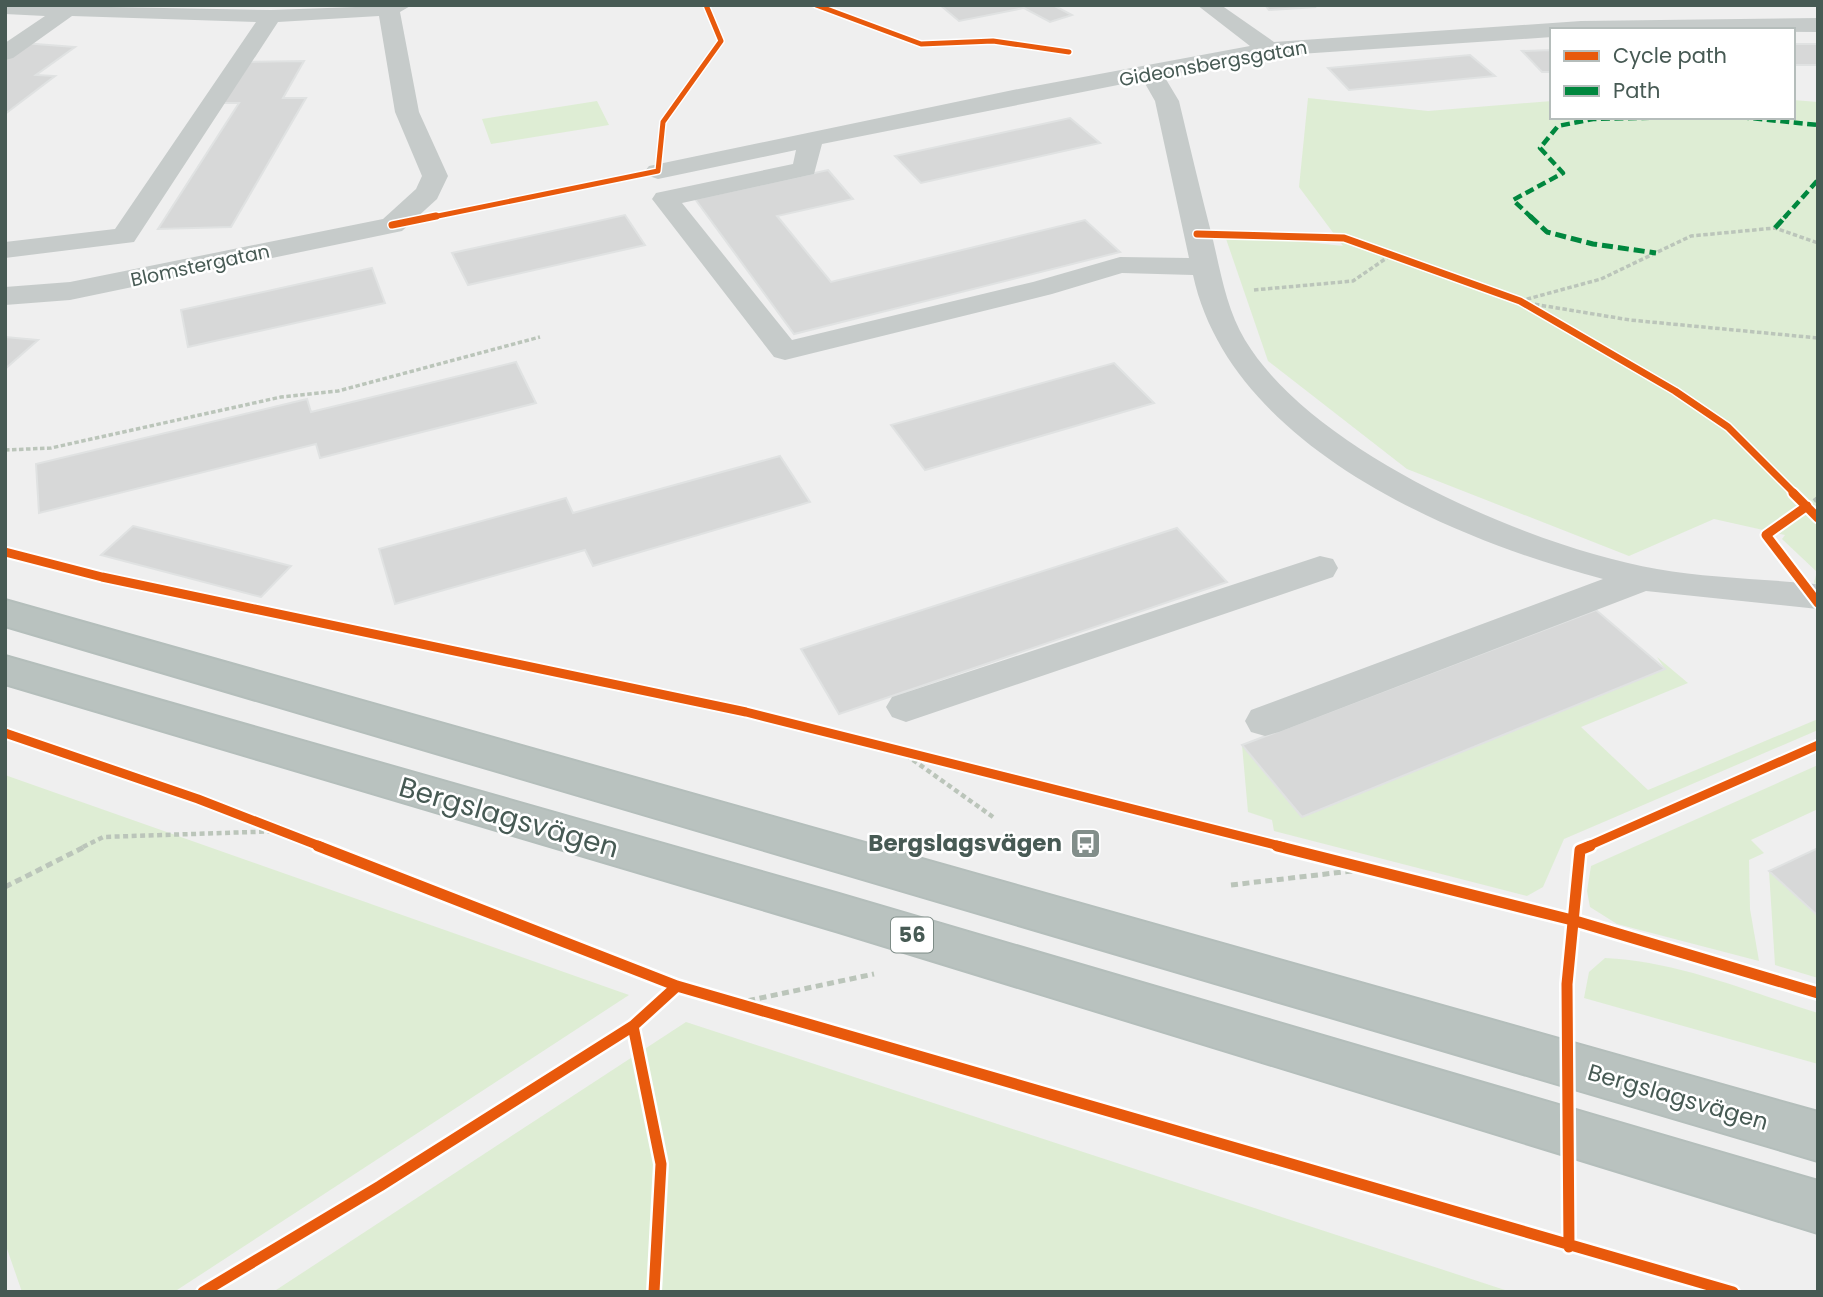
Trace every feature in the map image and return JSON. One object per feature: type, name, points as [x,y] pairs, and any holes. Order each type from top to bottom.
[{"type":"highway","name":"Bergslagsvägen","points":[[5,613],[1818,1137]]},
{"type":"highway","name":"Bergslagsvägen","points":[[5,670],[826,909],[1818,1207]]},
{"type":"street","points":[[1207,5],[1269,49]]},
{"type":"street","points":[[5,8],[271,16],[396,7]]},
{"type":"street","name":"Blomstergatan","points":[[5,296],[97,286],[393,225],[428,193],[435,177],[407,112],[396,7]]},
{"type":"street","points":[[5,53],[67,10]]},
{"type":"street","points":[[5,250],[124,236],[271,16]]},
{"type":"street","name":"Gideonsbergsgatan","points":[[1581,28],[1818,25]]},
{"type":"street","name":"Gideonsbergsgatan","points":[[658,171],[1013,97],[1269,49],[1550,30]]},
{"type":"street","points":[[1149,70],[1167,101],[1208,280],[1230,340],[1256,377],[1300,419],[1357,463],[1467,521],[1548,553],[1643,578],[1815,597]]},
{"type":"street","points":[[811,139],[805,169],[665,199],[785,351],[1042,288],[1120,265],[1208,280]]},
{"type":"street","points":[[906,707],[1320,568]]},
{"type":"street","points":[[1265,721],[1643,578]]},
{"type":"path","points":[[1520,301],[1601,279],[1691,236],[1775,228],[1818,243]]},
{"type":"path","points":[[1379,251],[1404,260]]},
{"type":"path","points":[[1208,280],[1295,288],[1353,281],[1391,255]]},
{"type":"path","points":[[1507,297],[1630,320],[1818,338]]},
{"type":"path","points":[[1520,301],[1552,319]]},
{"type":"path","points":[[5,450],[51,449],[281,397],[338,391],[540,337]]},
{"type":"path","points":[[1797,513],[1818,498]]},
{"type":"path","points":[[886,747],[926,757]]},
{"type":"path","points":[[899,750],[993,817]]},
{"type":"path","points":[[258,822],[295,836]]},
{"type":"path","points":[[5,887],[103,837],[282,831]]},
{"type":"path","points":[[1342,862],[1383,872]]},
{"type":"path","points":[[1231,885],[1369,869]]},
{"type":"path","points":[[737,1003],[874,974]]},
{"type":"path","points":[[725,1000],[763,1011]]},
{"type":"green space","points":[[1308,98],[1428,111],[1550,101],[1550,119],[1795,119],[1795,100],[1818,102],[1818,592],[1814,582],[1817,572],[1782,539],[1785,535],[1714,519],[1629,556],[1407,469],[1268,361],[1224,233],[1343,246],[1299,187]]},
{"type":"green space","points":[[597,101],[609,125],[491,144],[482,119]]},
{"type":"green space","points":[[1657,657],[1688,683],[1581,727],[1648,790],[1818,719],[1818,730],[1564,839],[1543,887],[1527,896],[1274,831],[1272,820],[1248,812],[1242,745],[1302,817],[1665,669]]},
{"type":"green space","points":[[1818,765],[1818,809],[1751,840],[1764,853],[1749,860],[1750,909],[1759,961],[1617,924],[1590,907],[1587,891],[1591,866]]},
{"type":"green space","points":[[5,775],[629,995],[174,1292],[22,1292],[5,1243]]},
{"type":"green space","points":[[1769,871],[1818,916],[1818,978],[1775,965]]},
{"type":"green space","points":[[1605,958],[1632,960],[1686,971],[1818,1013],[1818,1064],[1584,998],[1589,972]]},
{"type":"green space","points":[[686,1022],[1511,1292],[273,1292]]},
{"type":"building","points":[[940,5],[1053,5],[1072,15],[1050,22],[1024,8],[959,21]]},
{"type":"building","points":[[1265,5],[1314,5],[1315,7],[1269,10]]},
{"type":"building","points":[[23,43],[75,47],[36,75],[55,76],[5,114],[5,56]]},
{"type":"building","points":[[1795,44],[1818,44],[1818,65],[1795,65]]},
{"type":"building","points":[[1550,50],[1550,72],[1542,72],[1522,51]]},
{"type":"building","points":[[1470,55],[1495,76],[1349,90],[1328,68]]},
{"type":"building","points":[[304,61],[283,98],[306,98],[231,227],[158,229],[239,103],[217,103],[244,62]]},
{"type":"building","points":[[1070,118],[1100,143],[921,183],[895,156]]},
{"type":"building","points":[[828,170],[853,199],[777,216],[831,282],[1085,220],[1120,252],[794,334],[695,199]]},
{"type":"building","points":[[625,215],[645,245],[468,285],[452,253]]},
{"type":"building","points":[[372,268],[385,303],[188,347],[181,310]]},
{"type":"building","points":[[5,337],[38,340],[5,369]]},
{"type":"building","points":[[516,362],[536,403],[320,458],[316,444],[39,513],[36,464],[307,399],[311,412]]},
{"type":"building","points":[[1114,363],[1154,403],[925,470],[891,425]]},
{"type":"building","points":[[780,456],[810,502],[593,566],[585,550],[395,604],[379,549],[566,498],[573,513]]},
{"type":"building","points":[[133,526],[291,566],[261,597],[101,555]]},
{"type":"building","points":[[1177,528],[1227,582],[839,714],[801,649]]},
{"type":"building","points":[[1596,610],[1665,669],[1302,817],[1242,745]]},
{"type":"building","points":[[1818,848],[1818,916],[1769,871]]},
{"type":"marked path","points":[[1593,119],[1558,126],[1540,148],[1563,173],[1513,200],[1547,232],[1593,244],[1656,253]]},
{"type":"marked path","points":[[1760,119],[1818,125]]},
{"type":"marked path","points":[[1775,228],[1818,180]]},
{"type":"cycle path","points":[[392,225],[658,171],[663,122],[721,41],[706,5]]},
{"type":"cycle path","points":[[816,5],[921,44],[993,41],[1069,52]]},
{"type":"cycle path","points":[[1197,234],[1313,235],[1344,238],[1520,301],[1675,391],[1728,427],[1818,518]]},
{"type":"cycle path","points":[[1807,506],[1766,535],[1818,603]]},
{"type":"cycle path","points":[[5,552],[102,577],[746,712],[1572,920],[1818,993]]},
{"type":"cycle path","points":[[5,733],[198,799],[677,986],[1733,1292]]},
{"type":"cycle path","points":[[1569,1247],[1567,984],[1580,850],[1818,745]]},
{"type":"cycle path","points":[[203,1292],[380,1186],[633,1026],[677,986]]},
{"type":"cycle path","points":[[633,1026],[661,1164],[654,1292]]},
{"type":"place","name":"Bergslagsvägen","points":[[1085,843]]}]
